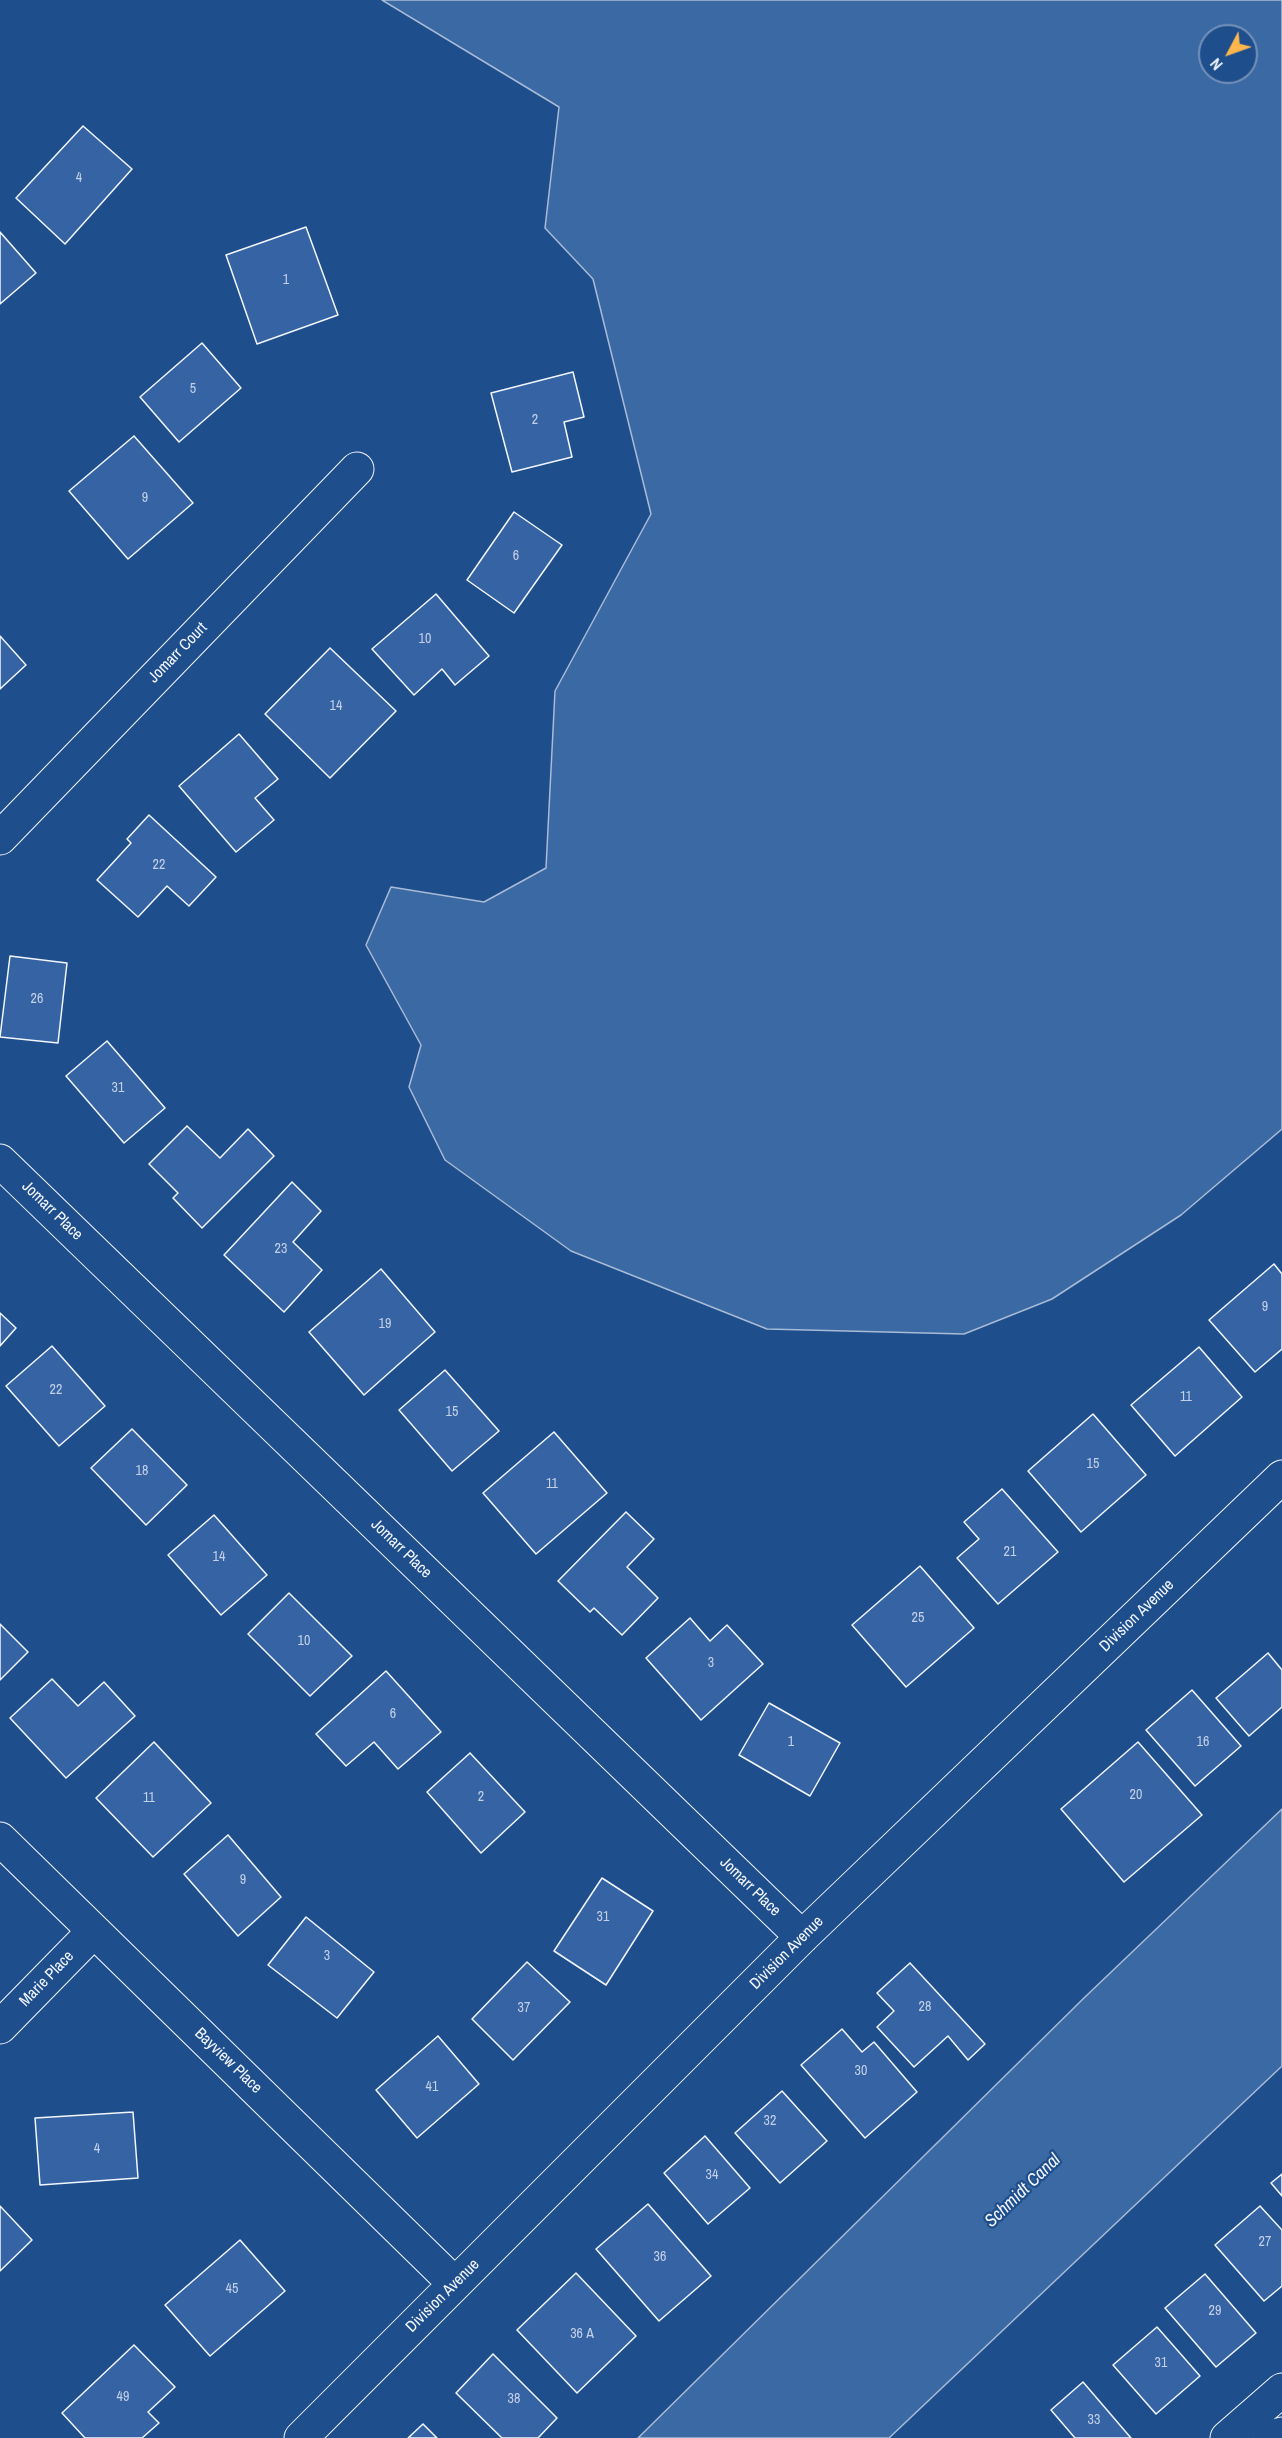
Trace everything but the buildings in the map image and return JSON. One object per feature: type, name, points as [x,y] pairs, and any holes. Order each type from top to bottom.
[{"type":"street","name":"Jomarr Court","points":[[0,838],[357,469]]},
{"type":"street","name":"Jomarr Place","points":[[0,1161],[802,1937]]},
{"type":"street","name":"Division Avenue","points":[[301,2438],[802,1937],[1282,1477]]},
{"type":"street","name":"Bayview Place","points":[[0,1839],[455,2283]]},
{"type":"street","name":"Marie Place","points":[[0,2027],[94,1931]]},
{"type":"street","points":[[1227,2438],[1282,2390]]},
{"type":"street","points":[[1269,2438],[1282,2434]]},
{"type":"water","points":[[382,0],[1282,0],[1282,1129],[1181,1215],[1052,1299],[964,1334],[767,1329],[571,1251],[445,1160],[409,1087],[421,1045],[366,945],[391,887],[484,902],[546,868],[555,691],[651,514],[593,279],[545,228],[559,107]]},
{"type":"water","name":"Schmidt Canal","points":[[1282,1809],[1282,2066],[889,2438],[638,2438],[1085,1997]]}]
